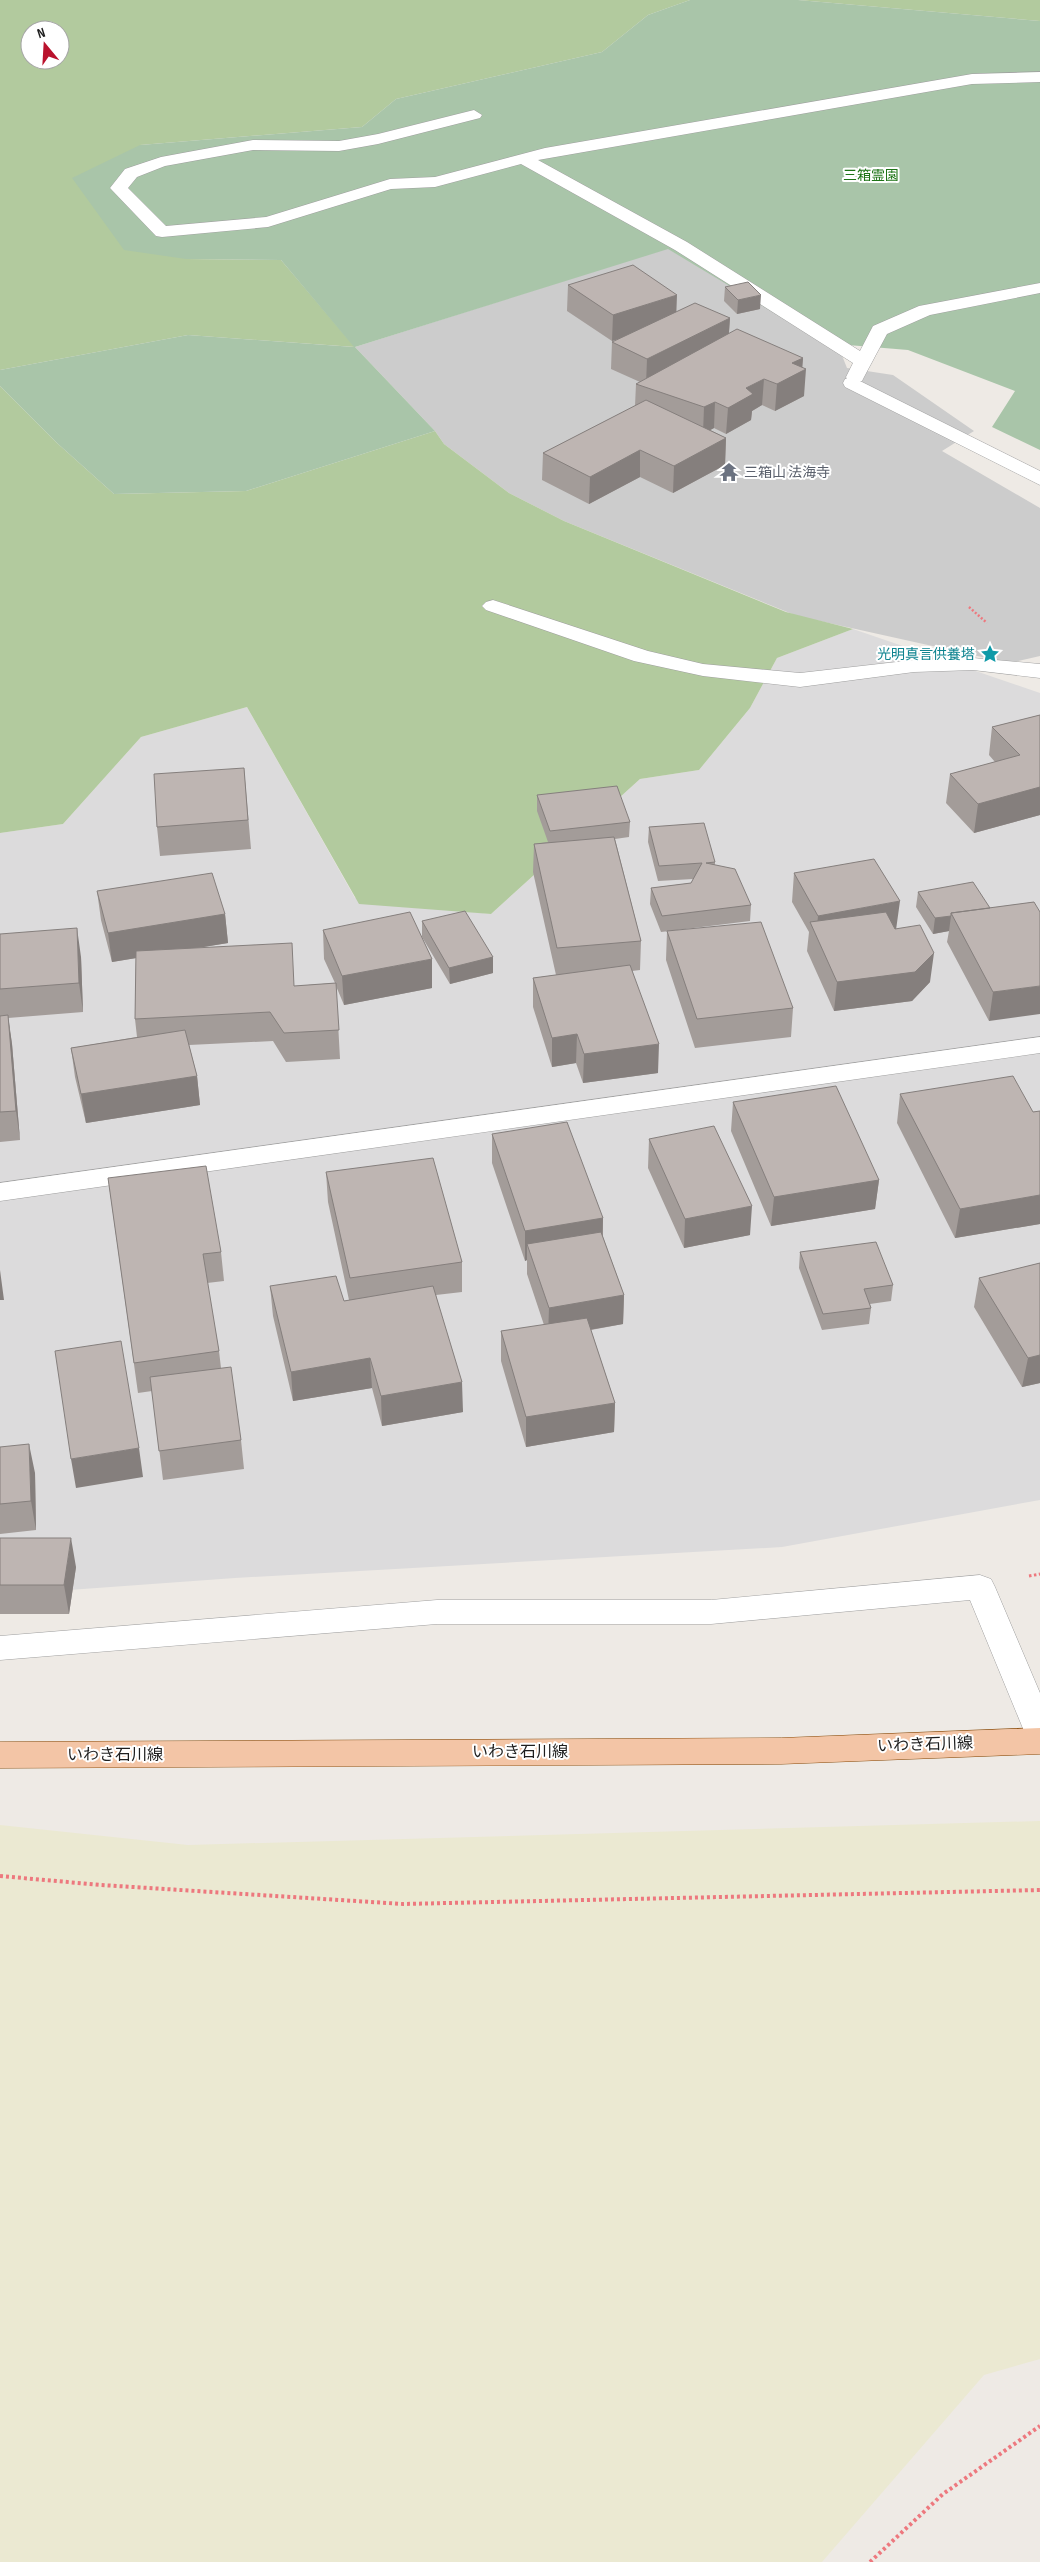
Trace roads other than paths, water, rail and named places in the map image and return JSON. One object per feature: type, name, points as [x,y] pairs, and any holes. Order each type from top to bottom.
[{"type":"main road","name":"いわき石川線","points":[[0,1755],[781,1751],[1040,1741]]},
{"type":"street","points":[[474,115],[378,139],[339,146],[253,145],[161,162],[131,173],[119,188],[162,232],[268,222],[390,184],[435,182],[545,153],[972,79],[1040,77]]},
{"type":"street","points":[[524,159],[680,246],[863,361]]},
{"type":"street","points":[[1040,288],[925,310],[880,330],[852,383],[1040,479]]},
{"type":"street","points":[[493,606],[642,656],[703,670],[800,680],[924,666],[973,664],[1040,671]]},
{"type":"street","points":[[0,1192],[1040,1045]]},
{"type":"street","points":[[0,1648],[437,1612],[711,1612],[980,1587],[1040,1731]]},
{"type":"place","name":"三箱山 法海寺","points":[[729,472]]},
{"type":"place","name":"光明真言供養塔","points":[[990,654]]},
{"type":"park label","name":"三箱霊園","points":[[871,175]]}]
